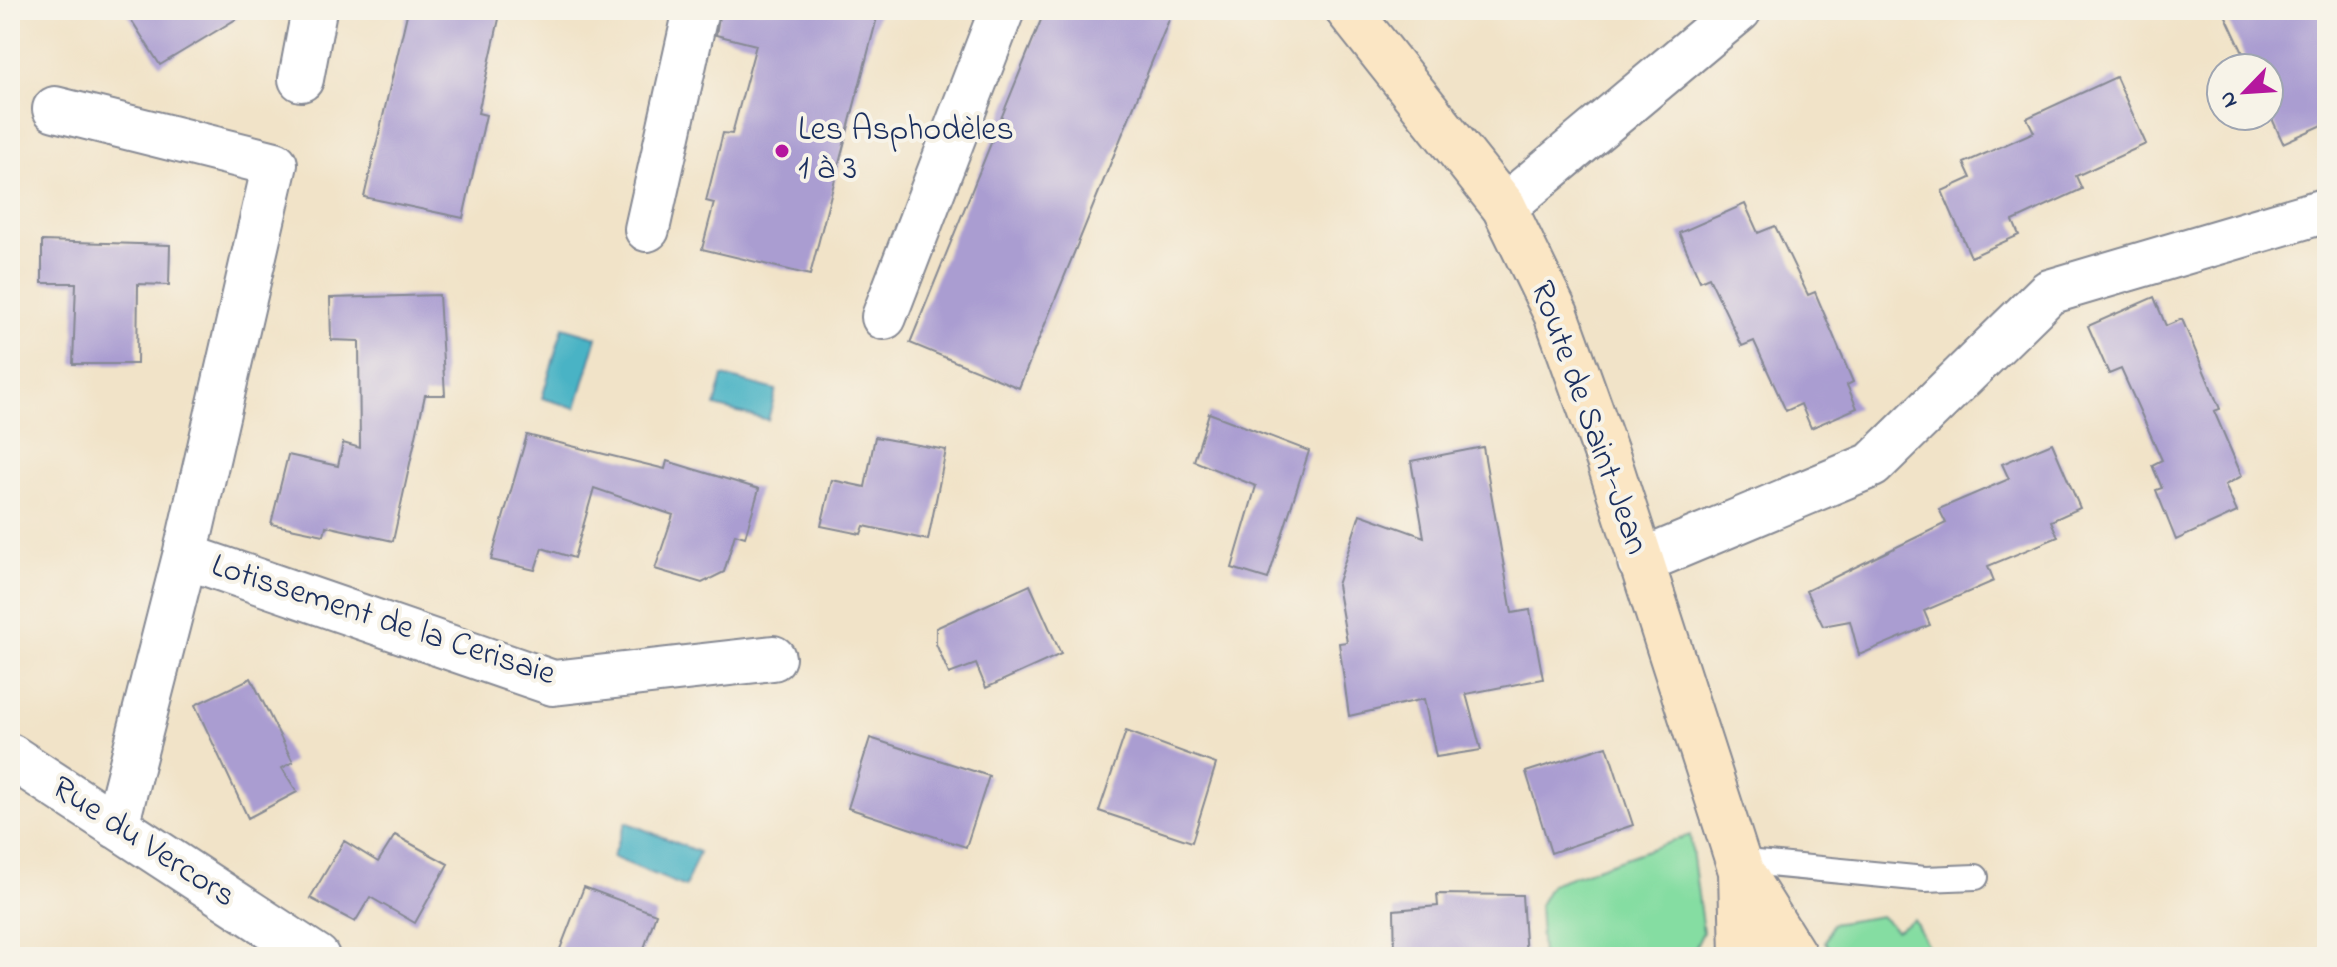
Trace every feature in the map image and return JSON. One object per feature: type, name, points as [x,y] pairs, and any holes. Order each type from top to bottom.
[{"type":"main road","name":"Route de Saint-Jean","points":[[1348,10],[1504,207],[1556,314],[1739,866],[1795,957]]},
{"type":"main road","name":"Route de Saint-Jean","points":[[1735,946],[1739,866]]},
{"type":"street","points":[[301,79],[314,10]]},
{"type":"street","points":[[647,229],[696,10]]},
{"type":"street","points":[[884,317],[1002,10]]},
{"type":"street","points":[[1504,207],[1739,10]]},
{"type":"street","name":"Lotissement de la Cerisaie","points":[[55,109],[275,164],[185,556],[116,826]]},
{"type":"street","points":[[1640,562],[1872,465],[2049,292],[2327,210]]},
{"type":"street","name":"Lotissement de la Cerisaie","points":[[185,556],[553,683],[773,658]]},
{"type":"street","name":"Rue du Vercors","points":[[10,756],[317,957]]},
{"type":"lane","points":[[1739,866],[1925,879],[1976,877]]},
{"type":"green space","points":[[1690,835],[1703,932],[1691,957],[1542,957],[1539,905],[1551,884]]},
{"type":"green space","points":[[1881,916],[1896,930],[1914,920],[1934,957],[1835,957],[1825,942],[1832,924]]},
{"type":"water","points":[[563,327],[597,337],[576,408],[542,398]]},
{"type":"water","points":[[723,376],[776,390],[768,420],[715,406]]},
{"type":"water","points":[[626,822],[699,852],[685,887],[612,857]]},
{"type":"building","points":[[125,10],[251,10],[160,65]]},
{"type":"building","points":[[408,10],[501,10],[478,113],[486,115],[463,218],[364,197]]},
{"type":"building","name":"Les Asphodèles 1 à 3","points":[[720,10],[879,10],[810,275],[702,249],[714,203],[706,201],[723,133],[732,134],[756,45],[716,35]]},
{"type":"building","points":[[1045,10],[1173,10],[1019,388],[910,343]]},
{"type":"building","points":[[2223,10],[2320,10],[2327,26],[2327,123],[2283,143],[2278,132],[2285,132],[2285,52],[2243,52]]},
{"type":"building","points":[[2116,77],[2146,144],[2076,176],[2082,189],[2013,221],[2019,235],[1971,257],[1942,191],[1971,178],[1964,163],[2034,132],[2027,118]]},
{"type":"building","points":[[1745,204],[1758,233],[1775,226],[1808,295],[1815,292],[1853,382],[1847,385],[1857,408],[1811,428],[1801,404],[1786,411],[1754,341],[1742,346],[1709,277],[1700,281],[1679,233]]},
{"type":"building","points":[[42,241],[170,245],[169,285],[138,284],[137,364],[73,364],[76,283],[42,283]]},
{"type":"building","points":[[439,295],[445,395],[425,395],[393,541],[326,526],[324,535],[271,524],[288,455],[338,466],[343,443],[360,448],[359,341],[331,340],[330,298]]},
{"type":"building","points":[[2154,297],[2166,326],[2182,319],[2220,409],[2214,411],[2242,476],[2225,485],[2237,512],[2176,540],[2156,490],[2162,488],[2152,465],[2162,460],[2121,369],[2109,374],[2088,326]]},
{"type":"building","points":[[1209,413],[1309,451],[1268,579],[1232,568],[1256,486],[1194,461]]},
{"type":"building","points":[[527,435],[665,469],[667,461],[759,489],[745,537],[735,534],[724,572],[702,583],[655,569],[673,515],[594,488],[574,558],[542,548],[535,570],[491,560]]},
{"type":"building","points":[[875,437],[946,450],[928,540],[864,526],[861,534],[821,526],[832,480],[865,487]]},
{"type":"building","points":[[2052,443],[2080,508],[2051,521],[2058,537],[1988,566],[1994,581],[1924,611],[1930,625],[1859,655],[1850,621],[1823,626],[1806,591],[1946,523],[1939,509],[2009,479],[2002,464]]},
{"type":"building","points":[[1483,447],[1512,613],[1530,610],[1543,679],[1466,694],[1481,750],[1436,757],[1424,699],[1349,716],[1339,643],[1347,642],[1337,585],[1360,514],[1424,537],[1411,461]]},
{"type":"building","points":[[1030,585],[1061,654],[986,688],[976,664],[949,674],[936,644],[936,628]]},
{"type":"building","points":[[251,678],[293,762],[282,768],[297,792],[248,818],[195,705]]},
{"type":"building","points":[[1126,731],[1216,764],[1192,842],[1099,811]]},
{"type":"building","points":[[870,738],[989,776],[966,847],[848,808]]},
{"type":"building","points":[[1607,746],[1633,825],[1551,853],[1526,772]]},
{"type":"building","points":[[395,835],[448,864],[415,923],[370,897],[355,922],[310,898],[344,841],[378,862]]},
{"type":"building","points":[[584,887],[656,914],[641,957],[557,957]]},
{"type":"building","points":[[1437,894],[1522,895],[1526,957],[1395,957],[1394,910],[1438,906]]},
{"type":"place","name":"Les Asphodèles 1 à 3","points":[[782,151]]}]
